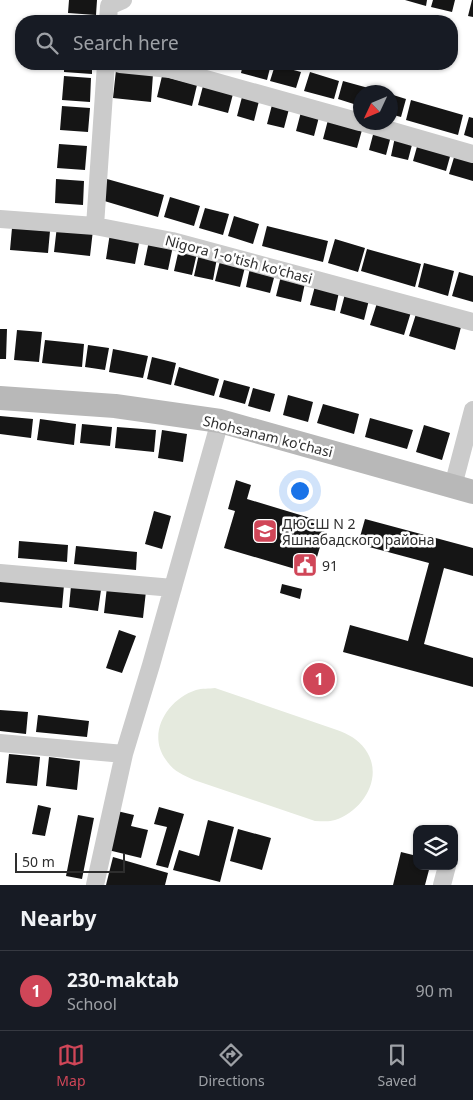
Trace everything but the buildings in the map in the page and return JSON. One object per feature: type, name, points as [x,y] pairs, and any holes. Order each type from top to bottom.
[{"type":"street","points":[[108,15],[109,6],[124,0]]},
{"type":"street","points":[[96,226],[106,70]]},
{"type":"street","points":[[177,70],[353,120]]},
{"type":"street","points":[[389,130],[473,154]]},
{"type":"street","name":"Nigora 1-o'tish ko'chasi","points":[[0,219],[96,226],[172,241],[473,322]]},
{"type":"street","name":"Shohsanam ko'chasi","points":[[0,398],[115,406],[220,421],[463,489]]},
{"type":"street","points":[[463,489],[473,410]]},
{"type":"street","points":[[95,885],[124,754],[220,421]]},
{"type":"street","points":[[0,573],[173,588]]},
{"type":"street","points":[[0,743],[124,754]]},
{"type":"street","points":[[442,885],[445,870]]},
{"type":"shaded area","points":[[215,688],[337,730],[356,740],[362,745],[371,759],[373,770],[372,781],[362,801],[354,809],[335,820],[315,821],[194,780],[175,770],[160,750],[159,728],[163,718],[169,709],[186,694],[198,689]]},
{"type":"place","name":"ДЮСШ N 2 Яшнабадского района","points":[[265,531]]},
{"type":"place","name":"91","points":[[305,565]]},
{"type":"place","name":"230-maktab","points":[[319,679]]}]
